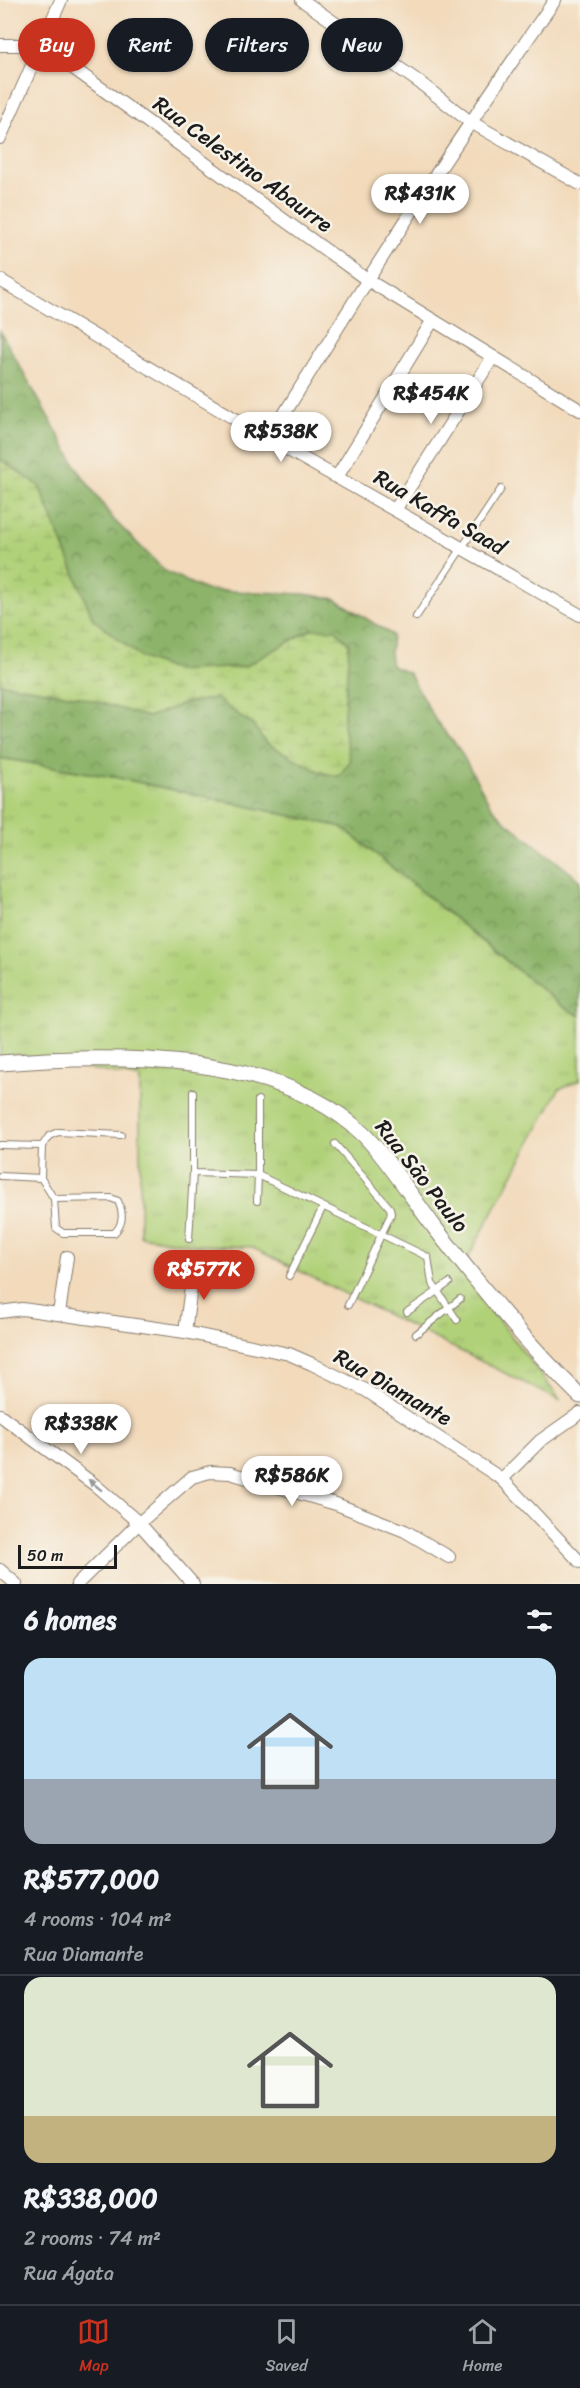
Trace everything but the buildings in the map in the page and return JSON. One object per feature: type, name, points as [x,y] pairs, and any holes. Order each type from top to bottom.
[{"type":"street","points":[[53,18],[61,0]]},
{"type":"street","points":[[302,0],[419,82],[469,122],[580,184]]},
{"type":"street","points":[[269,439],[366,279],[469,122],[555,0]]},
{"type":"street","points":[[0,45],[18,45]]},
{"type":"street","points":[[0,138],[29,72]]},
{"type":"street","name":"Rua Celestino Abaurre","points":[[78,72],[366,279],[580,410]]},
{"type":"street","name":"Rua Kaffa Saad","points":[[0,280],[269,439],[580,615]]},
{"type":"street","points":[[337,477],[433,320]]},
{"type":"street","points":[[395,510],[493,357]]},
{"type":"street","name":"Rua São Paulo","points":[[0,1063],[50,1059],[156,1061],[223,1069],[273,1080],[337,1112],[364,1136],[490,1298],[580,1395]]},
{"type":"street","points":[[59,1314],[68,1257]]},
{"type":"street","points":[[185,1332],[194,1265]]},
{"type":"street","name":"Rua Diamante","points":[[0,1312],[22,1309],[185,1332],[289,1354],[365,1390],[502,1479],[580,1562]]},
{"type":"street","points":[[502,1479],[540,1441],[580,1413]]},
{"type":"street","points":[[0,1415],[95,1485],[139,1523],[193,1584]]},
{"type":"street","points":[[77,1584],[139,1523],[192,1477],[210,1472],[230,1473],[336,1504],[405,1532],[449,1557]]},
{"type":"street","points":[[0,1570],[16,1584]]},
{"type":"lane","points":[[416,617],[501,489]]},
{"type":"lane","points":[[189,1239],[193,1173],[193,1092]]},
{"type":"lane","points":[[257,1201],[258,1100]]},
{"type":"lane","points":[[54,1199],[111,1198],[118,1201],[122,1221],[120,1228],[114,1233],[63,1233],[56,1228],[54,1199],[41,1178],[42,1146],[49,1136],[58,1132],[120,1135]]},
{"type":"lane","points":[[335,1144],[390,1208],[391,1219],[348,1305]]},
{"type":"lane","points":[[0,1145],[42,1146]]},
{"type":"lane","points":[[193,1173],[258,1175],[428,1257],[432,1283],[436,1292],[457,1320]]},
{"type":"lane","points":[[0,1176],[41,1178]]},
{"type":"lane","points":[[289,1276],[323,1207]]},
{"type":"lane","points":[[407,1312],[449,1284]]},
{"type":"lane","points":[[416,1334],[447,1307],[460,1299]]},
{"type":"green space","points":[[0,331],[79,471],[113,519],[165,571],[205,590],[304,594],[336,599],[392,635],[390,654],[392,666],[409,673],[436,721],[459,749],[491,806],[504,820],[580,880],[580,1016],[562,1006],[342,827],[119,778],[0,758],[0,683],[81,697],[148,717],[185,703],[215,698],[254,726],[266,743],[320,772],[338,776],[350,761],[343,726],[347,670],[312,629],[244,667],[176,671],[142,658],[93,619],[39,486],[0,459]]},
{"type":"green space","points":[[0,459],[39,486],[93,619],[142,658],[176,671],[244,667],[312,629],[336,630],[349,644],[343,726],[350,761],[339,776],[320,772],[266,743],[254,726],[215,698],[185,703],[148,717],[81,697],[0,683]]},
{"type":"green space","points":[[0,758],[119,778],[342,827],[562,1006],[580,1016],[580,1080],[559,1089],[461,1271],[561,1401],[251,1247],[197,1245],[140,1236],[140,1079],[17,1054],[0,1057]]}]
